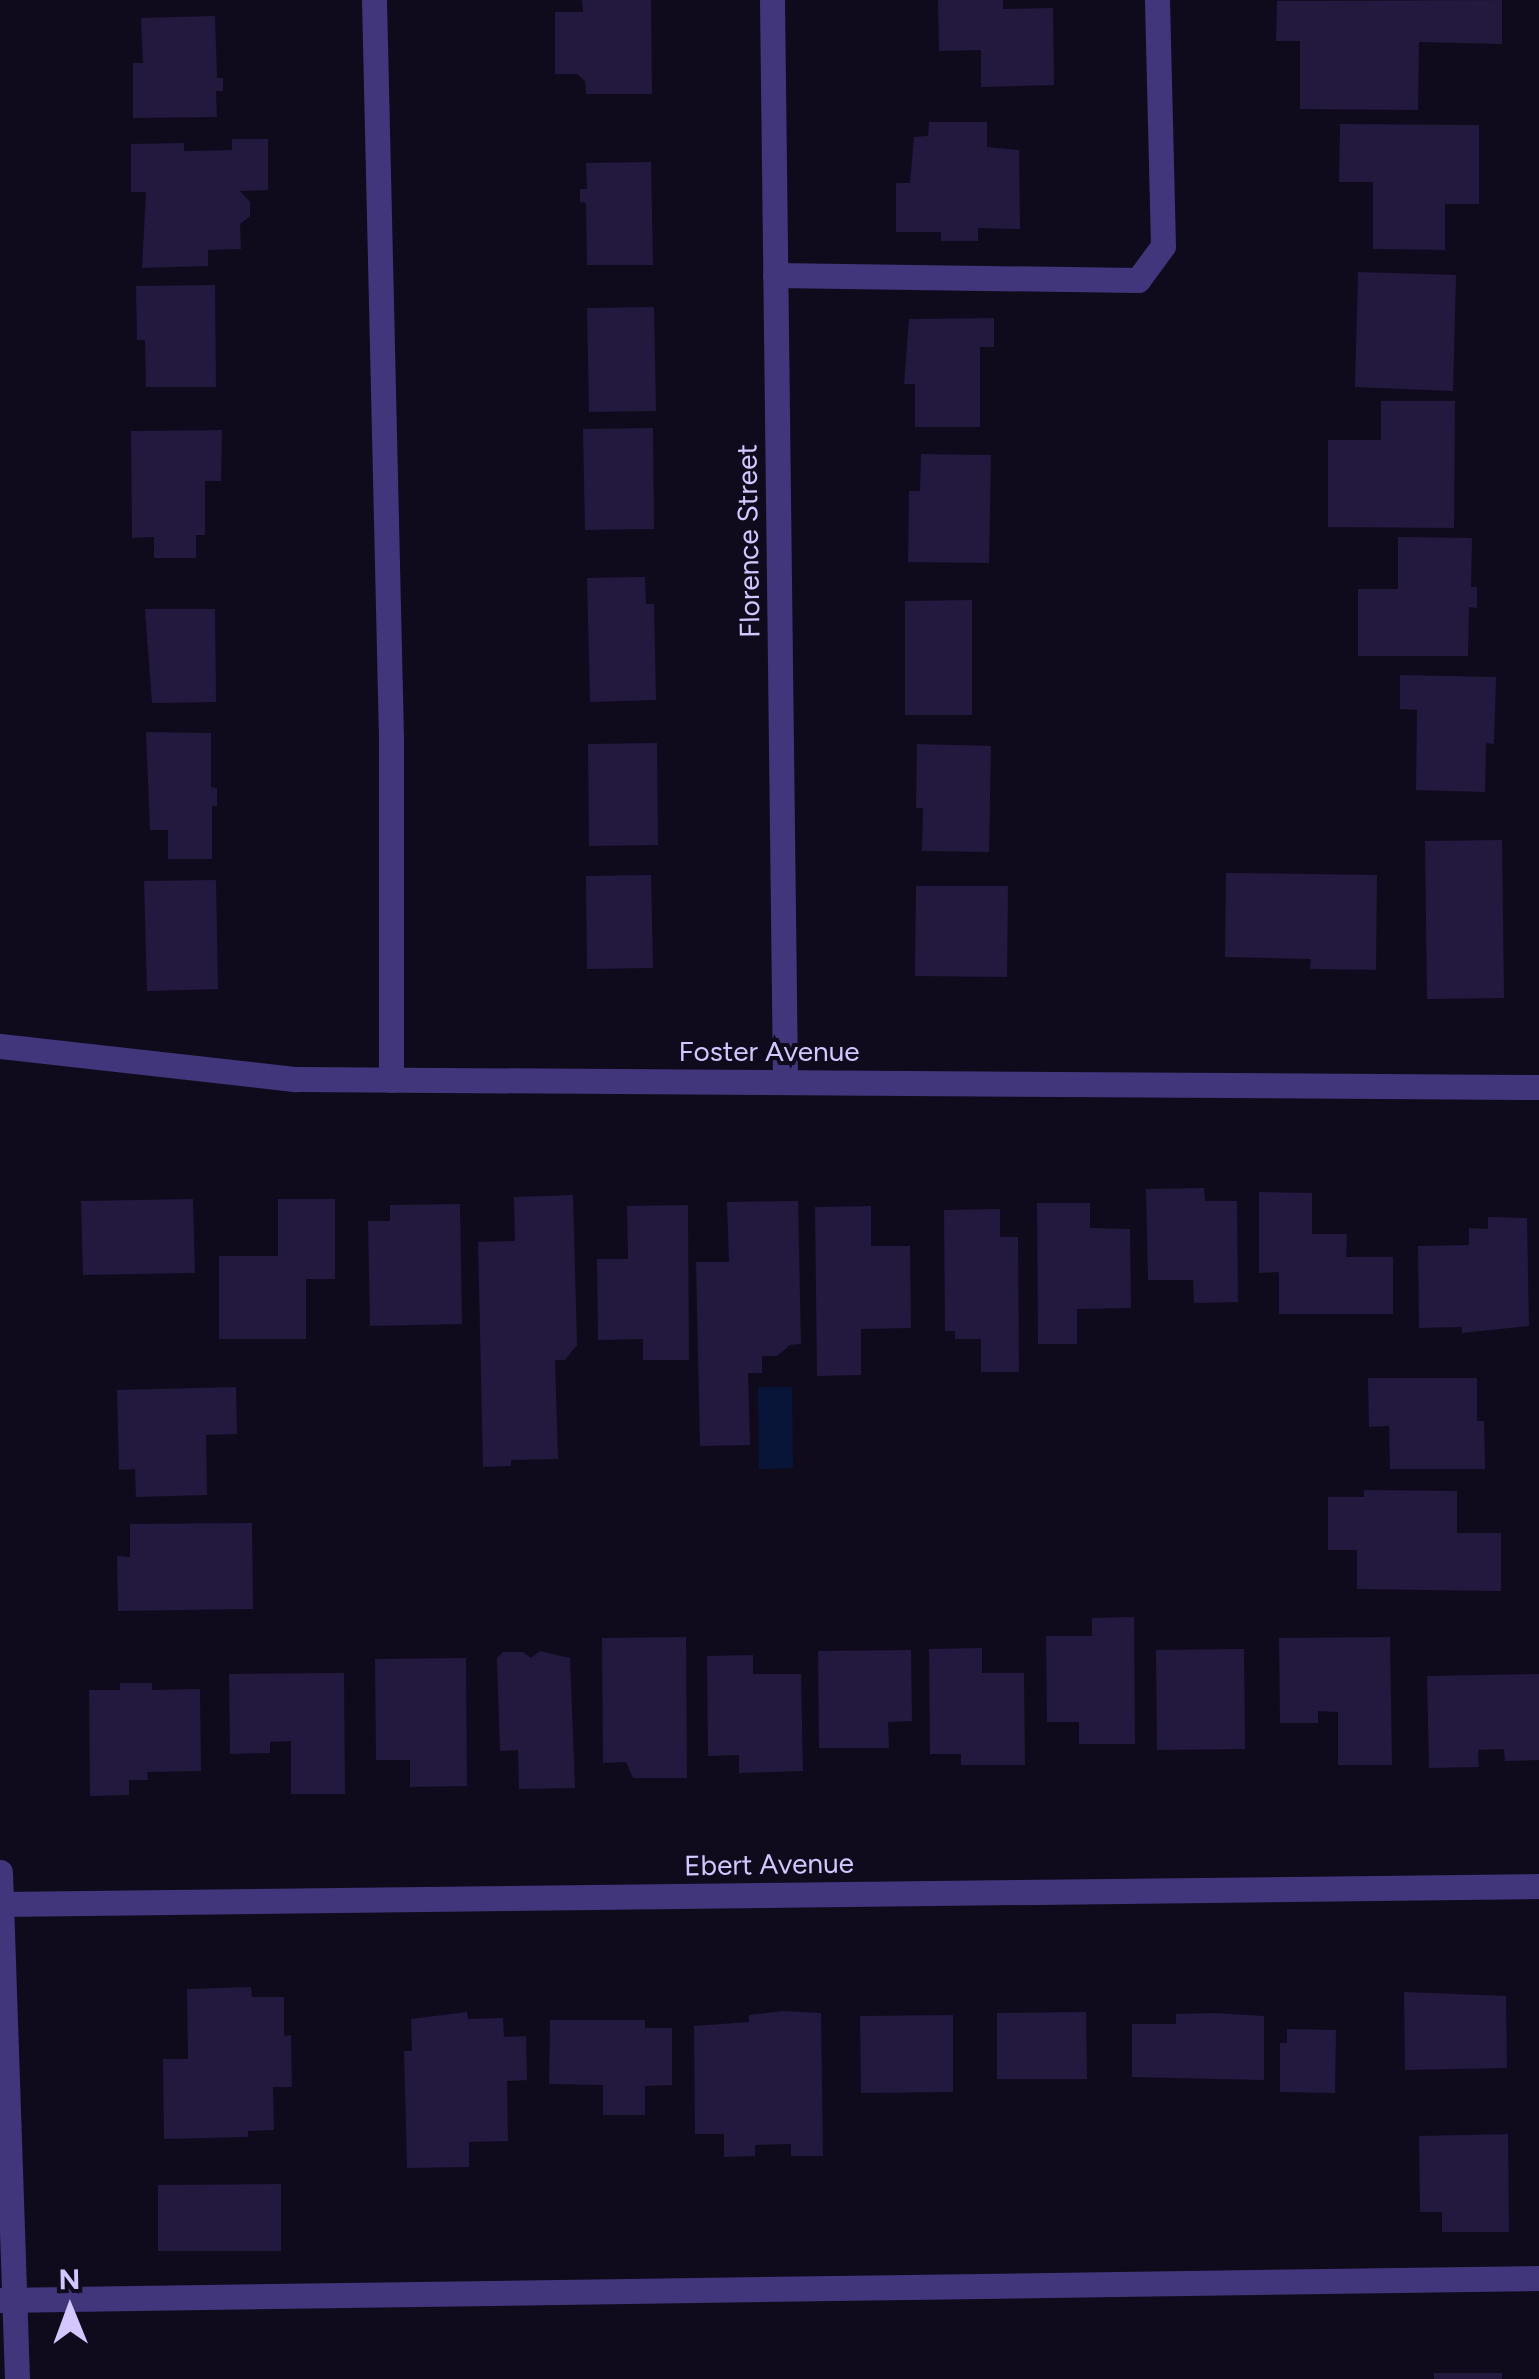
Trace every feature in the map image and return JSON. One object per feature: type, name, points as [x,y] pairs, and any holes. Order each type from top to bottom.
[{"type":"street","points":[[374,0],[391,738],[392,1080]]},
{"type":"street","name":"Florence Street","points":[[772,0],[785,1080]]},
{"type":"street","points":[[775,275],[1138,280],[1164,246],[1158,0]]},
{"type":"street","name":"Foster Avenue","points":[[0,1046],[296,1079],[1539,1087]]},
{"type":"street","points":[[0,1872],[6,2300],[17,2379]]},
{"type":"street","name":"Ebert Avenue","points":[[0,1904],[1539,1886]]},
{"type":"street","points":[[6,2300],[1539,2278]]},
{"type":"water","points":[[758,1387],[792,1387],[793,1468],[759,1469]]},
{"type":"building","points":[[582,0],[651,0],[652,94],[586,94],[585,81],[577,74],[555,74],[555,12],[583,12]]},
{"type":"building","points":[[938,0],[1003,0],[1003,9],[1053,8],[1054,85],[981,87],[981,50],[939,51]]},
{"type":"building","points":[[1502,0],[1502,44],[1419,42],[1418,110],[1300,109],[1300,41],[1276,41],[1277,1]]},
{"type":"building","points":[[215,16],[217,78],[223,78],[223,91],[216,91],[217,117],[133,118],[133,63],[143,63],[141,18]]},
{"type":"building","points":[[929,122],[987,122],[987,147],[1019,150],[1020,229],[978,228],[978,241],[941,241],[941,232],[896,232],[896,183],[910,183],[914,137],[928,136]]},
{"type":"building","points":[[1340,124],[1479,125],[1479,204],[1445,204],[1445,250],[1373,249],[1373,182],[1339,182]]},
{"type":"building","points":[[232,139],[268,139],[268,190],[240,191],[250,202],[250,216],[240,224],[241,249],[208,250],[208,266],[142,268],[146,192],[131,192],[131,144],[184,143],[184,151],[232,150]]},
{"type":"building","points":[[651,162],[653,265],[587,265],[586,203],[580,202],[580,189],[587,189],[586,163]]},
{"type":"building","points":[[1358,272],[1456,275],[1453,391],[1355,387]]},
{"type":"building","points":[[215,285],[216,387],[146,387],[145,340],[137,340],[136,286]]},
{"type":"building","points":[[654,307],[656,411],[589,412],[587,308]]},
{"type":"building","points":[[994,318],[994,347],[980,347],[980,427],[915,427],[915,384],[904,384],[909,319]]},
{"type":"building","points":[[1381,401],[1455,401],[1454,528],[1328,527],[1328,440],[1381,440]]},
{"type":"building","points":[[653,428],[654,529],[585,530],[583,429]]},
{"type":"building","points":[[222,430],[221,481],[205,481],[205,535],[196,535],[196,558],[154,558],[154,537],[132,538],[131,431]]},
{"type":"building","points":[[921,454],[991,455],[989,563],[908,562],[909,491],[920,491]]},
{"type":"building","points":[[1398,537],[1472,538],[1471,587],[1477,587],[1477,608],[1469,607],[1468,656],[1358,656],[1358,589],[1398,589]]},
{"type":"building","points":[[645,577],[646,604],[654,604],[656,700],[590,702],[587,578]]},
{"type":"building","points":[[972,600],[972,715],[905,715],[905,601]]},
{"type":"building","points":[[145,609],[215,609],[216,702],[152,703]]},
{"type":"building","points":[[1400,675],[1496,677],[1494,744],[1486,743],[1485,792],[1416,790],[1417,710],[1400,709]]},
{"type":"building","points":[[146,732],[211,733],[211,787],[217,788],[217,806],[212,806],[212,859],[168,859],[168,830],[150,830]]},
{"type":"building","points":[[657,743],[658,845],[589,846],[588,744]]},
{"type":"building","points":[[917,744],[991,746],[989,852],[922,851],[923,808],[916,808]]},
{"type":"building","points":[[1502,840],[1504,998],[1427,999],[1425,841]]},
{"type":"building","points":[[1226,873],[1377,875],[1376,970],[1310,969],[1311,959],[1225,957]]},
{"type":"building","points":[[651,875],[653,968],[587,969],[586,876]]},
{"type":"building","points":[[216,880],[218,989],[147,991],[144,881]]},
{"type":"building","points":[[916,886],[1008,886],[1007,977],[915,976]]},
{"type":"building","points":[[1204,1188],[1205,1201],[1237,1201],[1238,1302],[1194,1303],[1193,1280],[1148,1280],[1146,1189]]},
{"type":"building","points":[[1259,1192],[1312,1193],[1312,1234],[1347,1234],[1346,1257],[1393,1257],[1393,1314],[1279,1314],[1279,1272],[1259,1273]]},
{"type":"building","points":[[573,1195],[577,1345],[565,1360],[555,1360],[558,1459],[511,1460],[511,1466],[483,1467],[478,1242],[515,1241],[514,1197]]},
{"type":"building","points":[[193,1199],[195,1273],[83,1275],[81,1201]]},
{"type":"building","points":[[278,1199],[335,1199],[335,1279],[306,1279],[306,1339],[219,1339],[219,1256],[278,1256]]},
{"type":"building","points":[[798,1201],[801,1344],[790,1345],[777,1356],[762,1356],[762,1373],[748,1373],[750,1445],[700,1446],[696,1262],[729,1262],[727,1202]]},
{"type":"building","points":[[1037,1203],[1090,1203],[1090,1228],[1130,1229],[1131,1308],[1077,1309],[1077,1344],[1038,1344]]},
{"type":"building","points":[[460,1204],[462,1324],[370,1326],[368,1221],[390,1221],[390,1205]]},
{"type":"building","points":[[688,1205],[689,1360],[643,1360],[643,1339],[598,1340],[597,1259],[628,1259],[627,1206]]},
{"type":"building","points":[[871,1206],[871,1246],[910,1246],[911,1328],[861,1329],[861,1375],[817,1376],[815,1207]]},
{"type":"building","points":[[1000,1209],[1000,1237],[1018,1237],[1019,1372],[981,1372],[981,1339],[955,1339],[955,1331],[945,1331],[944,1210]]},
{"type":"building","points":[[1488,1217],[1527,1218],[1529,1326],[1462,1333],[1462,1327],[1419,1328],[1418,1246],[1469,1245],[1469,1228],[1488,1229]]},
{"type":"building","points":[[1368,1378],[1477,1378],[1477,1421],[1484,1421],[1485,1469],[1390,1469],[1389,1426],[1369,1427]]},
{"type":"building","points":[[236,1387],[237,1434],[206,1435],[207,1495],[136,1497],[135,1469],[119,1470],[117,1390]]},
{"type":"building","points":[[1364,1490],[1457,1491],[1457,1533],[1501,1533],[1501,1591],[1357,1589],[1357,1550],[1328,1550],[1328,1497],[1364,1497]]},
{"type":"building","points":[[252,1523],[253,1609],[118,1611],[117,1556],[130,1557],[130,1524]]},
{"type":"building","points":[[1134,1617],[1135,1744],[1079,1744],[1079,1722],[1047,1722],[1046,1636],[1092,1636],[1092,1618]]},
{"type":"building","points":[[686,1637],[687,1778],[633,1778],[626,1762],[603,1763],[602,1638]]},
{"type":"building","points":[[1390,1637],[1392,1765],[1338,1765],[1338,1712],[1318,1711],[1318,1723],[1280,1723],[1279,1638]]},
{"type":"building","points":[[982,1648],[982,1673],[1024,1673],[1025,1765],[961,1765],[961,1754],[930,1754],[929,1649]]},
{"type":"building","points":[[1244,1649],[1245,1749],[1157,1750],[1156,1650]]},
{"type":"building","points":[[911,1650],[912,1721],[888,1722],[889,1748],[819,1748],[818,1651]]},
{"type":"building","points":[[540,1651],[570,1658],[575,1788],[519,1789],[518,1750],[500,1751],[497,1658],[503,1652],[523,1652],[531,1658]]},
{"type":"building","points":[[753,1655],[753,1674],[801,1674],[803,1771],[739,1773],[739,1755],[708,1756],[707,1656]]},
{"type":"building","points":[[466,1658],[467,1786],[410,1787],[410,1760],[376,1760],[375,1659]]},
{"type":"building","points":[[344,1673],[345,1794],[291,1794],[291,1741],[270,1742],[270,1753],[230,1754],[229,1674]]},
{"type":"building","points":[[1539,1674],[1539,1760],[1505,1761],[1504,1749],[1478,1750],[1479,1767],[1429,1768],[1427,1676]]},
{"type":"building","points":[[120,1683],[152,1683],[152,1690],[200,1689],[201,1771],[147,1772],[148,1780],[129,1780],[129,1795],[90,1796],[89,1690],[120,1690]]},
{"type":"building","points":[[251,1987],[252,1997],[284,1997],[284,2036],[291,2035],[292,2087],[273,2087],[274,2130],[248,2131],[248,2137],[164,2139],[163,2059],[188,2059],[187,1989]]},
{"type":"building","points":[[1404,1992],[1506,1996],[1507,2068],[1405,2070]]},
{"type":"building","points":[[782,2011],[821,2013],[823,2156],[791,2156],[791,2144],[755,2145],[755,2156],[724,2157],[724,2134],[695,2134],[694,2026],[749,2022],[749,2015]]},
{"type":"building","points":[[467,2012],[468,2019],[503,2018],[504,2037],[526,2036],[527,2080],[507,2081],[508,2141],[469,2142],[469,2167],[407,2168],[404,2051],[412,2051],[411,2019]]},
{"type":"building","points":[[1086,2012],[1087,2079],[997,2079],[997,2013]]},
{"type":"building","points":[[1176,2014],[1264,2016],[1264,2080],[1132,2077],[1132,2024],[1176,2024]]},
{"type":"building","points":[[953,2015],[953,2092],[861,2093],[860,2016]]},
{"type":"building","points":[[550,2020],[645,2020],[645,2028],[672,2028],[672,2085],[645,2086],[645,2115],[603,2115],[603,2085],[549,2084]]},
{"type":"building","points":[[1287,2029],[1336,2030],[1335,2093],[1280,2092],[1280,2043],[1287,2043]]},
{"type":"building","points":[[1508,2134],[1509,2232],[1442,2232],[1442,2212],[1420,2212],[1419,2136]]},
{"type":"building","points":[[281,2184],[281,2251],[158,2251],[158,2185]]},
{"type":"building","points":[[1434,2373],[1502,2373],[1502,2379],[1434,2379]]}]
